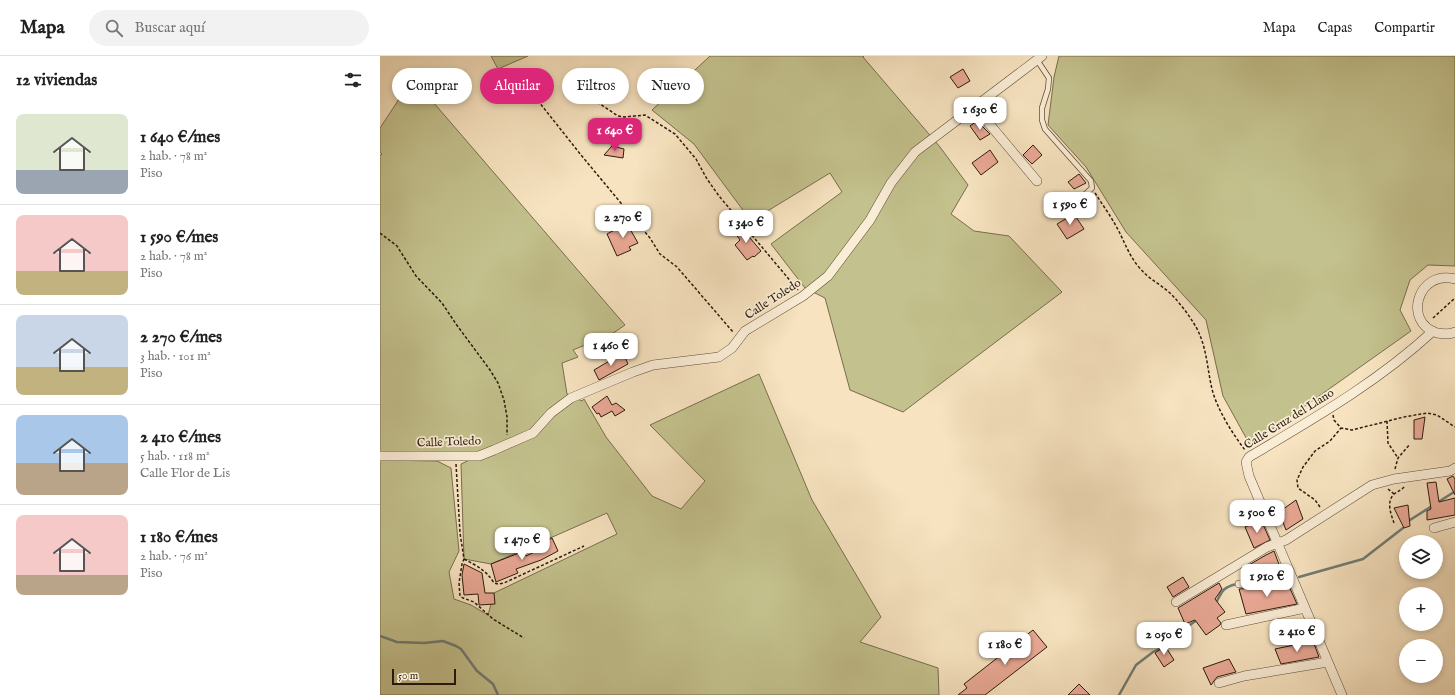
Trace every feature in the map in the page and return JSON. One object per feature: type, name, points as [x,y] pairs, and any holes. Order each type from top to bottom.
[{"type":"street","name":"Calle Toledo","points":[[380,456],[479,456],[532,433],[551,413],[571,398],[633,372],[653,366],[719,357],[732,348],[745,331],[803,296],[828,276],[870,220],[891,183],[915,152],[975,107],[1037,57]]},
{"type":"street","points":[[975,107],[1037,181]]},
{"type":"street","points":[[1455,279],[1448,277],[1438,278],[1427,284],[1420,293],[1417,303],[1418,314],[1424,325],[1432,331],[1442,334],[1455,332]]},
{"type":"street","name":"Calle Cruz del Llano","points":[[1342,695],[1246,469],[1246,462],[1249,457],[1331,408],[1416,347],[1432,331]]},
{"type":"street","points":[[1176,602],[1267,547],[1286,540],[1372,485],[1394,479],[1450,471],[1455,468]]},
{"type":"street","points":[[1434,528],[1455,522]]},
{"type":"street","points":[[1238,584],[1272,582],[1293,578]]},
{"type":"street","points":[[1226,625],[1305,608]]},
{"type":"street","points":[[1219,683],[1244,676],[1328,662]]},
{"type":"lane","points":[[1037,57],[1049,78],[1048,89],[1042,108],[1042,120],[1045,129],[1091,181],[1092,188],[1079,200]]},
{"type":"path","points":[[541,104],[650,238],[660,254],[677,267],[739,340]]},
{"type":"path","points":[[600,104],[618,116],[624,117],[645,115],[659,122],[675,134],[696,159],[719,196],[803,296]]},
{"type":"path","points":[[1092,188],[1117,227],[1129,254],[1148,277],[1170,293],[1188,314],[1197,329],[1205,348],[1212,389],[1216,402],[1234,435],[1249,457]]},
{"type":"path","points":[[380,233],[398,246],[416,276],[442,303],[498,383],[504,400],[507,417],[507,445]]},
{"type":"path","points":[[1433,318],[1455,298]]},
{"type":"path","points":[[1331,408],[1334,420],[1341,428],[1352,430],[1427,413],[1437,415],[1455,427]]},
{"type":"path","points":[[1387,421],[1388,443],[1398,458]]},
{"type":"path","points":[[1320,518],[1320,506],[1315,500],[1298,488],[1297,480],[1302,467],[1315,451],[1330,441],[1341,428]]},
{"type":"path","points":[[1394,479],[1398,458],[1410,444]]},
{"type":"path","points":[[455,456],[460,532],[464,559],[459,583],[460,596],[474,602],[493,619],[524,638]]},
{"type":"path","points":[[1394,523],[1390,507],[1391,499],[1394,494],[1403,488],[1410,477]]},
{"type":"path","points":[[464,559],[479,567],[488,574],[494,583],[498,584],[504,583],[584,546]]},
{"type":"shaded area","points":[[491,56],[528,56],[500,68],[497,68]]},
{"type":"shaded area","points":[[710,56],[864,56],[863,57],[940,147],[968,185],[951,214],[974,231],[1009,236],[1062,292],[903,412],[850,390],[825,298],[805,288],[771,244],[842,192],[830,173],[751,221],[694,144],[652,110],[658,104],[704,104],[704,68],[697,68]]},
{"type":"shaded area","points":[[1059,56],[1455,56],[1455,266],[1428,265],[1410,280],[1400,310],[1411,331],[1250,445],[1223,396],[1206,320],[1126,232],[1086,167],[1048,125],[1054,77]]},
{"type":"shaded area","points":[[396,104],[435,104],[625,325],[612,334],[573,350],[578,357],[562,363],[567,394],[582,401],[584,399],[606,437],[652,496],[681,509],[705,481],[650,425],[759,374],[812,500],[881,617],[860,642],[938,668],[939,695],[380,695],[380,460],[437,461],[451,468],[459,551],[449,572],[454,599],[471,605],[488,615],[494,593],[617,534],[607,513],[491,564],[464,559],[461,464],[478,456],[380,456],[380,155],[382,154],[380,152],[380,128]]},
{"type":"building","points":[[963,69],[970,81],[958,88],[950,77]]},
{"type":"building","points":[[977,121],[990,134],[980,140],[970,126]]},
{"type":"building","points":[[1033,145],[1042,155],[1032,164],[1023,155]]},
{"type":"building","points":[[612,146],[624,149],[623,158],[604,155]]},
{"type":"building","points":[[990,150],[998,162],[981,175],[972,163]]},
{"type":"building","points":[[1079,174],[1086,183],[1074,189],[1068,182]]},
{"type":"building","points":[[1074,214],[1084,229],[1067,239],[1057,224]]},
{"type":"building","points":[[631,221],[636,226],[630,229],[638,243],[629,247],[631,250],[617,256],[607,234]]},
{"type":"building","points":[[739,225],[761,251],[754,257],[753,256],[747,260],[735,245],[740,240],[733,230]]},
{"type":"building","points":[[623,353],[628,364],[599,380],[594,370]]},
{"type":"building","points":[[607,396],[612,405],[616,403],[625,410],[615,416],[612,411],[601,417],[599,413],[597,414],[592,407]]},
{"type":"building","points":[[1425,417],[1422,439],[1414,439],[1414,420]]},
{"type":"building","points":[[1453,476],[1455,479],[1455,495],[1447,479]]},
{"type":"building","points":[[1436,482],[1439,502],[1455,498],[1455,515],[1427,520],[1427,511],[1431,509],[1427,483]]},
{"type":"building","points":[[1296,500],[1303,519],[1286,530],[1279,512]]},
{"type":"building","points":[[1408,505],[1410,526],[1404,528],[1394,508]]},
{"type":"building","points":[[1261,520],[1270,540],[1254,548],[1245,527]]},
{"type":"building","points":[[552,538],[558,551],[541,560],[516,569],[518,573],[496,582],[491,564],[524,551],[526,556],[541,549],[539,545]]},
{"type":"building","points":[[1274,551],[1283,575],[1246,579],[1242,569]]},
{"type":"building","points":[[464,564],[482,573],[485,593],[494,593],[495,604],[479,605],[478,594],[464,595],[462,575]]},
{"type":"building","points":[[1183,577],[1189,587],[1173,597],[1167,587]]},
{"type":"building","points":[[1219,583],[1222,589],[1215,599],[1225,612],[1217,618],[1221,623],[1220,625],[1206,635],[1195,620],[1185,624],[1178,608]]},
{"type":"building","points":[[1288,584],[1297,604],[1246,614],[1239,589],[1272,587]]},
{"type":"building","points":[[1033,630],[1047,647],[985,695],[958,695],[967,688],[964,684]]},
{"type":"building","points":[[1313,641],[1319,657],[1281,664],[1275,649]]},
{"type":"building","points":[[1165,646],[1174,660],[1164,667],[1155,653]]},
{"type":"building","points":[[1229,659],[1236,672],[1217,677],[1211,685],[1203,668]]},
{"type":"building","points":[[1079,684],[1090,695],[1068,695]]},
{"type":"waterway","points":[[1410,520],[1454,492]]},
{"type":"waterway","points":[[1299,577],[1363,559],[1403,528]]},
{"type":"waterway","points":[[1216,603],[1226,588],[1237,584]]},
{"type":"waterway","points":[[1119,695],[1136,665],[1153,652],[1177,640],[1184,629],[1197,620]]},
{"type":"waterway","points":[[380,636],[397,642],[424,643],[443,641],[456,646],[461,649],[477,671],[493,684],[498,695]]}]
